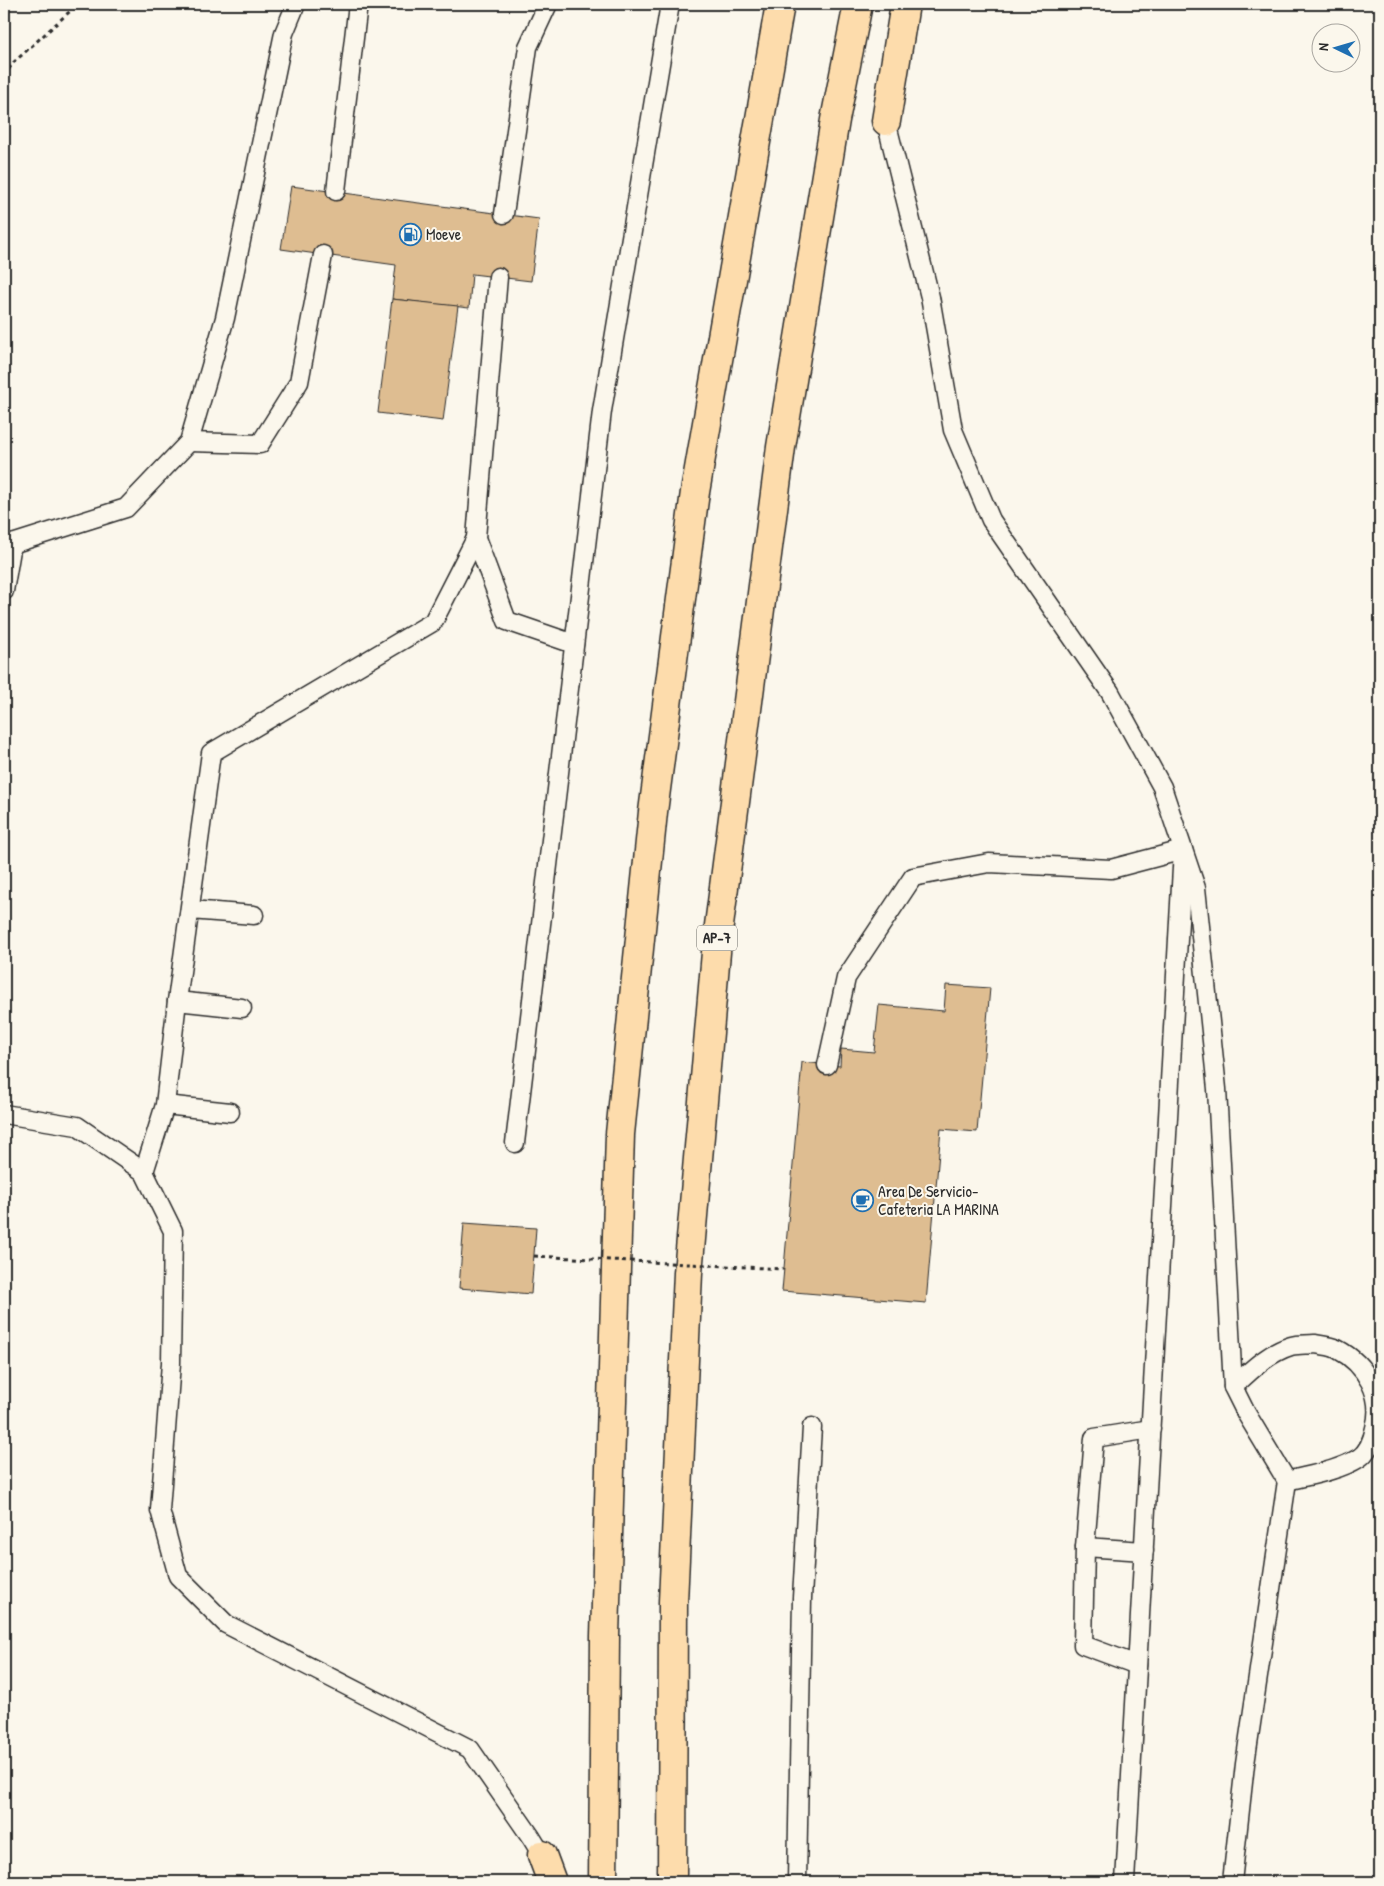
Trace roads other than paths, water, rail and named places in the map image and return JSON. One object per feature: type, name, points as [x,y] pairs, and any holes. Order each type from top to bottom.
[{"type":"highway","points":[[603,1882],[605,1636],[620,1134],[653,812],[695,492],[780,4]]},
{"type":"highway","name":"AP-7","points":[[672,1882],[674,1573],[688,1272],[717,941],[780,448],[836,120],[858,4]]},
{"type":"highway","points":[[886,121],[905,4]]},
{"type":"highway","points":[[542,1855],[552,1882]]},
{"type":"lane","points":[[4,591],[8,543],[126,508],[189,442],[225,318],[284,33],[296,4]]},
{"type":"lane","points":[[336,191],[358,4]]},
{"type":"lane","points":[[504,214],[528,47],[548,4]]},
{"type":"lane","points":[[515,1143],[602,411],[670,4]]},
{"type":"lane","points":[[886,121],[930,297],[953,430],[991,520],[1110,692],[1162,787],[1196,888],[1217,1089],[1233,1387],[1286,1481],[1245,1764],[1232,1882]]},
{"type":"lane","points":[[189,442],[260,444],[299,382],[323,254]]},
{"type":"lane","points":[[144,1172],[165,1106],[177,1001],[211,753],[433,622],[476,538],[498,277]]},
{"type":"lane","points":[[476,538],[507,621],[574,644]]},
{"type":"lane","points":[[826,1065],[846,978],[913,876],[989,864],[1111,869],[1183,850]]},
{"type":"lane","points":[[1125,1882],[1183,850]]},
{"type":"lane","points":[[190,910],[254,915]]},
{"type":"lane","points":[[177,1001],[242,1008]]},
{"type":"lane","points":[[165,1106],[230,1112]]},
{"type":"lane","points":[[4,1114],[77,1126],[144,1172],[173,1231],[171,1363],[160,1510],[178,1576],[226,1624],[470,1749],[532,1837],[542,1855]]},
{"type":"lane","points":[[1233,1387],[1270,1356],[1291,1346],[1315,1344],[1336,1348],[1354,1360],[1368,1376],[1376,1396],[1378,1418],[1373,1439],[1360,1457],[1324,1472],[1286,1481]]},
{"type":"lane","points":[[797,1882],[801,1606],[812,1428]]},
{"type":"lane","points":[[1137,1665],[1083,1646],[1085,1547],[1094,1438],[1151,1429]]},
{"type":"lane","points":[[1085,1547],[1144,1551]]},
{"type":"place","name":"Moeve","points":[[410,234]]},
{"type":"place","name":"Area De Servicio- Cafeteria LA MARINA","points":[[862,1200]]}]
